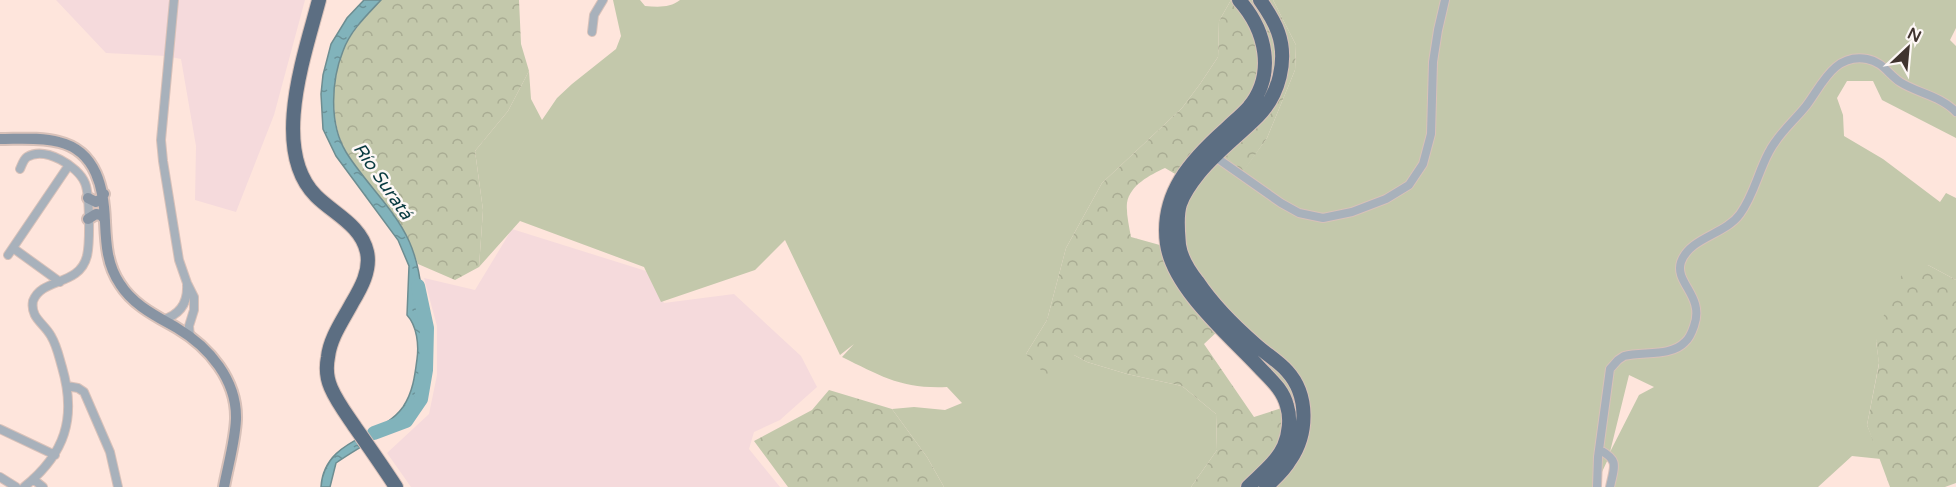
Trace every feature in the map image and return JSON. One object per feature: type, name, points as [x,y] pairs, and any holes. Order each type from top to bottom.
[{"type":"highway","points":[[319,0],[298,87],[294,126],[296,164],[316,196],[357,231],[367,252],[368,267],[364,280],[332,342],[327,368],[331,388],[396,487]]},
{"type":"highway","points":[[1239,0],[1247,9],[1262,38],[1265,64],[1261,89],[1249,107],[1197,155],[1181,177],[1171,197],[1165,229],[1167,247],[1177,272],[1191,294],[1220,329],[1276,385],[1288,406],[1289,422],[1284,446],[1278,456],[1248,487]]},
{"type":"highway","points":[[1260,0],[1279,33],[1282,56],[1281,75],[1274,93],[1260,115],[1224,145],[1185,192],[1178,215],[1180,248],[1189,270],[1215,303],[1253,343],[1287,372],[1298,389],[1303,409],[1303,431],[1284,470],[1266,487]]},
{"type":"street","points":[[162,320],[181,309],[187,295],[187,284],[175,239],[161,141],[174,0]]},
{"type":"street","points":[[592,32],[594,15],[603,0]]},
{"type":"street","points":[[1214,156],[1281,203],[1299,213],[1323,218],[1360,209],[1386,199],[1409,185],[1423,164],[1431,134],[1433,62],[1445,0]]},
{"type":"street","points":[[1597,487],[1597,465],[1608,375],[1613,364],[1624,356],[1669,351],[1684,344],[1689,337],[1697,312],[1696,303],[1681,277],[1682,260],[1689,250],[1739,216],[1771,149],[1834,68],[1853,58],[1875,61],[1901,82],[1944,102],[1956,112]]},
{"type":"street","points":[[0,139],[51,140],[69,146],[83,155],[93,167],[104,194],[108,258],[118,281],[135,301],[190,337],[219,366],[227,380],[234,400],[235,428],[224,487]]},
{"type":"street","points":[[20,169],[25,159],[30,156],[54,156],[69,165],[84,180],[88,198],[85,261],[77,274],[38,292],[34,297],[32,307],[36,317],[52,338],[68,386],[68,425],[55,455],[24,487]]},
{"type":"street","points":[[60,282],[10,252],[69,165]]},
{"type":"street","points":[[88,198],[96,202],[104,194]]},
{"type":"street","points":[[88,219],[96,214],[101,215],[105,220]]},
{"type":"street","points":[[187,284],[193,292],[195,301],[190,322],[190,337]]},
{"type":"street","points":[[68,386],[84,392],[110,452],[118,487]]},
{"type":"street","points":[[0,429],[55,455]]},
{"type":"street","points":[[1600,450],[1612,456],[1615,463],[1610,487]]},
{"type":"street","points":[[0,477],[16,487]]},
{"type":"street","points":[[33,479],[43,487]]},
{"type":"shaded area","points":[[56,0],[305,0],[274,115],[236,212],[195,200],[196,146],[181,59],[106,53]]},
{"type":"shaded area","points":[[512,229],[646,271],[664,303],[734,294],[801,356],[817,387],[780,420],[754,432],[749,449],[780,487],[411,487],[387,453],[429,414],[437,375],[437,326],[424,278],[475,290]]},
{"type":"green space","points":[[381,0],[519,0],[521,44],[529,71],[508,111],[475,151],[483,210],[479,267],[455,280],[418,264],[402,228],[347,153],[337,129],[334,86],[339,58],[352,34]]},
{"type":"green space","points":[[613,0],[640,0],[645,6],[659,7],[668,6],[680,0],[1231,0],[1219,21],[1218,57],[1200,84],[1182,108],[1102,183],[1066,248],[1047,320],[1026,354],[1074,355],[1087,362],[1127,374],[1182,386],[1216,414],[1217,450],[1191,487],[944,487],[927,457],[892,409],[914,407],[945,410],[962,403],[947,387],[917,386],[892,380],[842,357],[854,344],[840,355],[785,240],[755,270],[661,302],[644,267],[520,221],[479,267],[483,210],[475,151],[508,111],[529,71],[531,99],[542,120],[557,98],[616,49],[621,36]]},
{"type":"green space","points":[[1231,0],[1273,0],[1296,45],[1295,70],[1267,138],[1243,172],[1213,145],[1182,178],[1165,168],[1153,174],[1141,181],[1132,191],[1127,203],[1127,215],[1131,237],[1167,247],[1220,329],[1204,344],[1254,417],[1288,406],[1287,434],[1248,487],[1191,487],[1217,450],[1216,414],[1182,386],[1127,374],[1087,362],[1074,355],[1053,383],[1026,354],[1047,320],[1066,248],[1102,183],[1182,108],[1200,84],[1218,57],[1219,21]]},
{"type":"green space","points":[[1273,0],[1956,0],[1956,28],[1950,40],[1956,46],[1956,138],[1882,100],[1873,81],[1847,81],[1837,98],[1843,115],[1844,136],[1883,159],[1940,202],[1946,193],[1956,198],[1956,280],[1928,265],[1876,341],[1879,363],[1867,425],[1881,459],[1852,456],[1818,487],[1609,487],[1609,457],[1595,487],[1248,487],[1288,406],[1165,229],[1213,145],[1243,171],[1267,138],[1295,70],[1296,45]],"holes":[[[1629,375],[1654,387],[1639,395],[1610,452]]]},
{"type":"green space","points":[[1928,265],[1956,280],[1956,483],[1945,487],[1890,487],[1867,425],[1879,364],[1876,341],[1887,305],[1905,268]]},
{"type":"green space","points":[[829,390],[892,409],[927,457],[944,487],[788,487],[754,441],[812,410]]},
{"type":"water","points":[[364,0],[381,0],[354,30],[343,51],[334,89],[334,116],[340,141],[346,152],[396,218],[414,253],[420,277],[422,302],[422,368],[415,397],[406,414],[383,433],[336,463],[330,487],[321,487],[324,471],[332,458],[354,441],[393,418],[403,407],[413,383],[418,354],[415,330],[407,315],[409,266],[398,240],[336,156],[323,129],[321,94],[331,44],[347,18]]},
{"type":"waterway","name":"Río Suratá","points":[[374,433],[406,421],[421,399],[426,370],[427,328],[418,286]]}]
